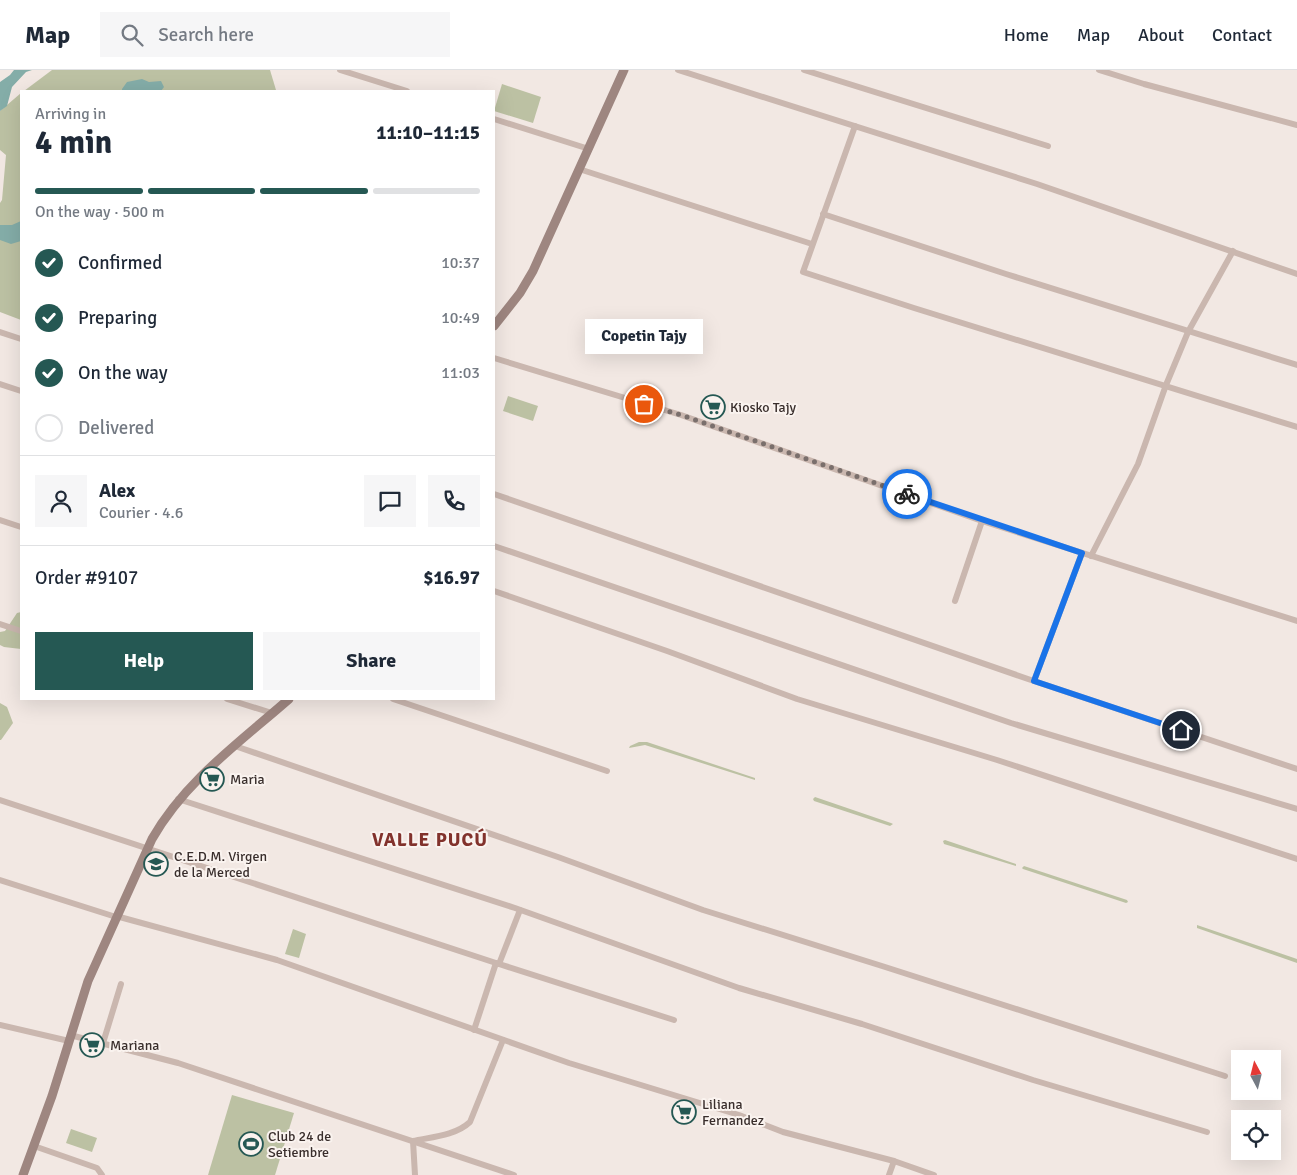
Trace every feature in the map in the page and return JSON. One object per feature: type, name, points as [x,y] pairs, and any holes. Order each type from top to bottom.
[{"type":"main road","points":[[495,325],[520,293],[533,271],[624,70]]},
{"type":"main road","points":[[23,1175],[52,1096],[88,981],[116,916],[160,825],[178,799],[195,781],[288,700]]},
{"type":"street","points":[[340,70],[404,90]]},
{"type":"street","points":[[678,70],[1037,184],[1297,274]]},
{"type":"street","points":[[804,70],[829,74],[1048,146]]},
{"type":"street","points":[[1099,70],[1297,125]]},
{"type":"street","points":[[495,119],[589,149]]},
{"type":"street","points":[[855,126],[803,272],[1297,427]]},
{"type":"street","points":[[579,168],[812,244]]},
{"type":"street","points":[[823,214],[1188,332],[1297,365]]},
{"type":"street","points":[[1091,556],[1138,464],[1166,385],[1188,332],[1233,251]]},
{"type":"street","points":[[0,332],[20,338]]},
{"type":"street","points":[[495,358],[681,415],[982,521],[1297,621]]},
{"type":"street","points":[[0,384],[20,391]]},
{"type":"street","points":[[495,494],[1034,681],[1297,769]]},
{"type":"street","points":[[0,520],[20,527]]},
{"type":"street","points":[[955,601],[982,521]]},
{"type":"street","points":[[495,546],[1011,724],[1297,809]]},
{"type":"street","points":[[1034,681],[1082,553]]},
{"type":"street","points":[[495,591],[667,651],[797,699],[997,760],[1297,859]]},
{"type":"street","points":[[0,624],[20,631]]},
{"type":"street","points":[[230,700],[272,713]]},
{"type":"street","points":[[396,700],[607,771]]},
{"type":"street","points":[[235,746],[558,857],[703,910],[1225,1076]]},
{"type":"street","points":[[178,799],[520,910],[739,988],[862,1024],[1033,1080],[1207,1132]]},
{"type":"street","points":[[0,800],[497,964],[674,1020]]},
{"type":"street","points":[[0,880],[116,916],[277,960],[569,1063],[739,1115],[783,1132],[894,1161],[934,1175]]},
{"type":"street","points":[[474,1030],[497,964],[520,910]]},
{"type":"street","points":[[103,1043],[121,984]]},
{"type":"street","points":[[0,1024],[103,1043],[178,1063],[514,1175]]},
{"type":"street","points":[[412,1141],[448,1134],[470,1122],[503,1040]]},
{"type":"street","points":[[412,1141],[415,1175]]},
{"type":"street","points":[[34,1146],[97,1168],[102,1175]]},
{"type":"street","points":[[889,1175],[894,1161]]},
{"type":"green space","points":[[52,70],[270,70],[276,90],[25,90]]},
{"type":"green space","points":[[502,84],[541,97],[533,123],[495,111]]},
{"type":"green space","points":[[20,94],[20,320],[0,312],[0,203],[2,200],[6,155],[0,150],[0,111]]},
{"type":"green space","points":[[508,396],[538,406],[533,421],[503,411]]},
{"type":"green space","points":[[20,612],[20,649],[4,647],[0,645],[0,632],[5,631],[17,613]]},
{"type":"green space","points":[[0,703],[7,707],[13,723],[1,740],[0,740]]},
{"type":"green space","points":[[639,742],[647,742],[755,778],[755,780],[645,745],[629,748]]},
{"type":"green space","points":[[815,797],[893,824],[890,826],[814,801]]},
{"type":"green space","points":[[945,840],[1016,864],[1016,866],[944,844],[943,841]]},
{"type":"green space","points":[[1024,866],[1127,900],[1128,902],[1126,903],[1023,869]]},
{"type":"green space","points":[[1197,925],[1297,959],[1297,963],[1197,928]]},
{"type":"green space","points":[[293,929],[306,934],[299,958],[285,954]]},
{"type":"green space","name":"Club 24 de Setiembre","points":[[232,1095],[294,1113],[275,1175],[208,1175]]},
{"type":"green space","points":[[71,1129],[97,1138],[92,1152],[66,1143]]},
{"type":"water","points":[[14,70],[32,70],[26,72],[12,87],[7,106],[0,111],[0,82]]},
{"type":"water","points":[[142,79],[149,82],[161,81],[164,87],[162,90],[122,90],[127,82]]},
{"type":"water","points":[[20,221],[20,241],[11,244],[0,240],[0,225],[12,225]]},
{"type":"way so far","points":[[644,404],[681,415],[907,494]]},
{"type":"place","name":"Copetin Tajy","points":[[644,404]]},
{"type":"place","name":"Kiosko Tajy","points":[[713,407]]},
{"type":"place","name":"Maria","points":[[212,779]]},
{"type":"place","name":"C.E.D.M. Virgen de la Merced","points":[[156,864]]},
{"type":"place","name":"Mariana","points":[[92,1045]]},
{"type":"place","name":"Liliana Fernandez","points":[[684,1112]]},
{"type":"place","name":"Club 24 de Setiembre","points":[[251,1144]]},
{"type":"district","name":"VALLE PUCÚ","points":[[430,839]]},
{"type":"route","points":[[907,494],[982,521],[1082,553],[1034,681],[1181,730]]}]
